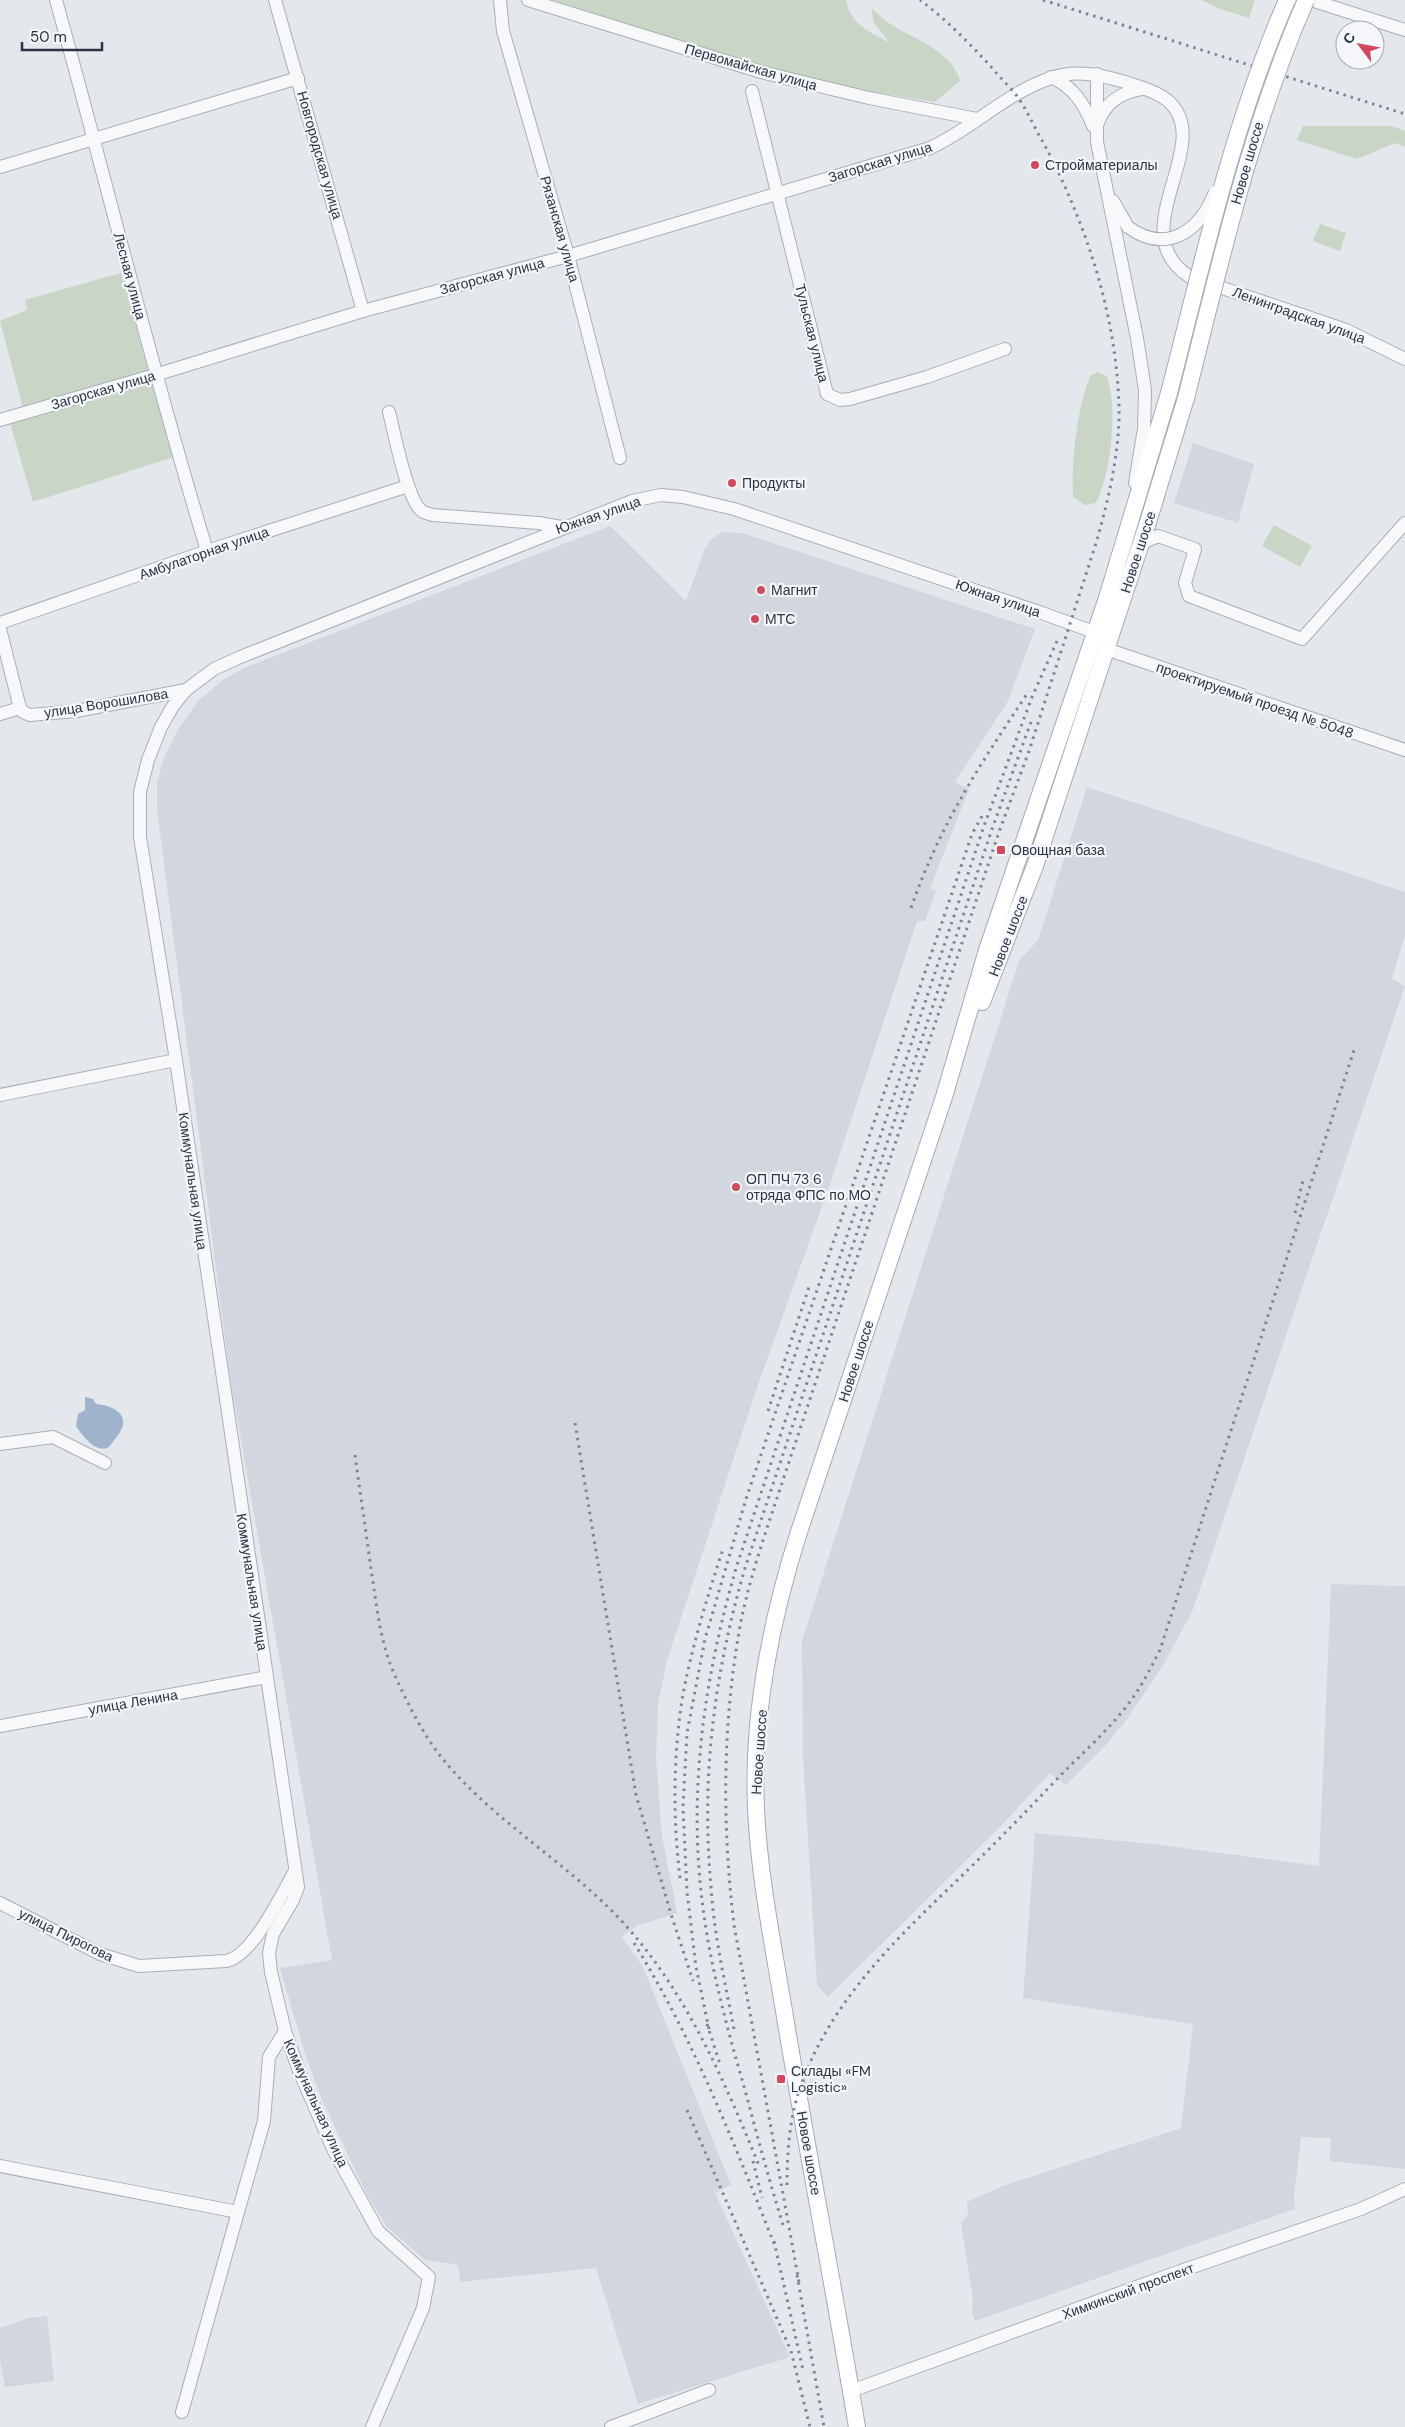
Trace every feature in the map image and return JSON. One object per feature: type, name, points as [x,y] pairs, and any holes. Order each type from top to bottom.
[{"type":"main road","name":"Новое шоссе","points":[[857,2427],[797,2089],[768,1909],[756,1808],[756,1765],[772,1630],[780,1591],[944,1097],[987,950],[1104,640],[1132,543],[1238,128],[1260,64],[1287,0]]},
{"type":"main road","name":"Новое шоссе","points":[[1132,543],[1149,519],[1186,398],[1255,134],[1277,70],[1306,0]]},
{"type":"street","name":"Лесная улица","points":[[56,0],[155,375],[207,551]]},
{"type":"street","name":"Новгородская улица","points":[[275,0],[363,311]]},
{"type":"street","name":"Рязанская улица","points":[[500,0],[503,31],[568,256],[620,458]]},
{"type":"street","name":"Первомайская улица","points":[[528,0],[761,72],[869,98],[977,119]]},
{"type":"street","points":[[1311,0],[1405,30]]},
{"type":"street","name":"Загорская улица","points":[[0,420],[363,311],[568,256],[930,148],[954,137],[977,119],[1016,95],[1051,77],[1069,73],[1097,74],[1144,88],[1167,100],[1177,112],[1183,133],[1180,156],[1162,230],[1169,257],[1177,269],[1190,277]]},
{"type":"street","points":[[1097,74],[1095,130],[1140,355],[1145,390],[1144,429],[1132,543],[1158,536],[1195,549],[1185,583],[1189,596],[1302,638],[1405,523]]},
{"type":"street","points":[[1051,77],[1061,82],[1081,100],[1095,130]]},
{"type":"street","points":[[0,167],[298,78]]},
{"type":"street","points":[[1095,130],[1101,114],[1115,98],[1132,90],[1144,88]]},
{"type":"street","name":"Тульская улица","points":[[752,91],[827,394],[840,400],[850,399],[927,377],[1005,349]]},
{"type":"street","points":[[1107,190],[1128,227],[1137,233],[1155,240],[1175,237],[1192,229],[1206,213],[1238,128]]},
{"type":"street","name":"Ленинградская улица","points":[[1190,277],[1346,330],[1405,359]]},
{"type":"street","points":[[389,412],[408,486],[414,501],[421,511],[433,515],[539,523],[561,527]]},
{"type":"street","name":"Амбулаторная улица","points":[[0,623],[207,551],[408,486]]},
{"type":"street","name":"Южная улица","points":[[186,690],[214,669],[238,658],[446,576],[561,527],[632,501],[661,495],[683,496],[734,509],[1042,613],[1104,640]]},
{"type":"street","points":[[1149,519],[1158,536]]},
{"type":"street","points":[[0,629],[20,708],[0,714]]},
{"type":"street","name":"проектируемый проезд № 5048","points":[[1104,640],[1405,750]]},
{"type":"street","name":"улица Ворошилова","points":[[20,708],[23,712],[30,715],[50,714],[112,705],[186,690]]},
{"type":"street","name":"Коммунальная улица","points":[[186,690],[173,706],[161,727],[148,760],[140,792],[140,837],[176,1060],[298,1887],[274,1934],[269,1953],[285,2032],[299,2070],[334,2151],[378,2231],[429,2277],[423,2308],[372,2427]]},
{"type":"street","points":[[0,1095],[176,1060]]},
{"type":"street","points":[[0,1444],[53,1437],[106,1463]]},
{"type":"street","name":"улица Ленина","points":[[0,1726],[266,1677]]},
{"type":"street","name":"улица Пирогова","points":[[0,1903],[100,1954],[138,1966],[226,1961],[235,1959],[252,1941],[295,1871]]},
{"type":"street","points":[[182,2412],[264,2121],[269,2057],[285,2032]]},
{"type":"street","points":[[0,2166],[238,2212]]},
{"type":"street","name":"Химкинский проспект","points":[[851,2391],[1361,2209],[1405,2190]]},
{"type":"street","points":[[611,2427],[710,2390]]},
{"type":"shaded area","points":[[1193,443],[1254,464],[1238,523],[1174,503]]},
{"type":"shaded area","points":[[610,526],[686,601],[704,550],[711,539],[723,532],[742,533],[1035,629],[1008,701],[955,782],[969,789],[930,888],[936,891],[925,921],[917,921],[830,1184],[759,1382],[667,1660],[658,1705],[656,1758],[662,1836],[677,1913],[636,1926],[622,1937],[643,1967],[731,2185],[715,2193],[790,2357],[638,2404],[596,2268],[460,2282],[458,2265],[425,2260],[387,2227],[367,2195],[323,2102],[306,2057],[280,1968],[332,1960],[230,1377],[157,809],[157,783],[164,757],[179,728],[198,701],[223,680],[246,667]]},
{"type":"shaded area","points":[[1087,787],[1405,892],[1405,935],[1392,979],[1405,986],[1192,1612],[1161,1669],[1125,1722],[1103,1748],[1066,1785],[1050,1773],[1001,1826],[828,1997],[817,1985],[803,1758],[802,1641],[1019,961],[1038,940]]},
{"type":"shaded area","points":[[1331,1584],[1405,1586],[1405,2169],[1330,2161],[1331,2138],[1301,2137],[1294,2196],[1295,2209],[975,2321],[972,2313],[973,2300],[961,2222],[968,2216],[967,2202],[1003,2186],[1181,2128],[1193,2024],[1023,1998],[1035,1833],[1153,1844],[1319,1866]]},
{"type":"shaded area","points":[[47,2316],[54,2381],[5,2387],[0,2360],[0,2328],[29,2318]]},
{"type":"green space","points":[[553,0],[846,0],[848,8],[856,21],[868,31],[889,42],[874,23],[871,7],[892,25],[934,48],[950,63],[960,81],[935,102],[868,91],[754,65]]},
{"type":"green space","points":[[1201,0],[1255,0],[1249,18],[1218,8]]},
{"type":"green space","points":[[1303,126],[1392,126],[1405,131],[1405,147],[1395,143],[1357,159],[1297,140]]},
{"type":"green space","points":[[1320,224],[1346,233],[1340,251],[1313,241]]},
{"type":"green space","points":[[121,273],[149,373],[23,408],[0,321],[27,310],[25,300]]},
{"type":"green space","points":[[1098,372],[1107,377],[1110,390],[1112,406],[1111,441],[1106,475],[1101,491],[1096,503],[1085,505],[1073,497],[1074,451],[1078,419],[1085,389],[1090,376]]},
{"type":"green space","points":[[153,380],[174,457],[33,502],[10,423]]},
{"type":"green space","points":[[1274,525],[1312,546],[1300,567],[1262,546]]},
{"type":"water","points":[[85,1397],[93,1399],[96,1404],[104,1405],[117,1411],[121,1415],[123,1425],[120,1432],[107,1448],[102,1449],[93,1445],[76,1426],[78,1414],[85,1410]]},
{"type":"railway","points":[[799,2282],[734,1925],[730,1887],[726,1811],[727,1735],[730,1697],[741,1621],[750,1582],[766,1531],[999,832],[1029,751],[1097,540],[1113,474],[1119,423],[1117,371],[1105,303],[1096,270],[1073,204],[1043,142],[1017,96],[958,33],[920,0]]},
{"type":"railway","points":[[1043,0],[1405,114]]},
{"type":"railway","points":[[783,2225],[725,2016],[704,1916],[698,1849],[697,1808],[699,1767],[709,1685],[726,1605],[737,1565],[984,826],[1032,697],[1058,639]]},
{"type":"railway","points":[[911,908],[922,878],[948,821],[994,743],[1029,691]]},
{"type":"railway","points":[[734,2029],[715,1923],[708,1846],[709,1765],[718,1686],[725,1647],[745,1568],[992,829],[1031,722]]},
{"type":"railway","points":[[709,2029],[696,1967],[687,1892],[683,1807],[687,1733],[705,1639],[746,1499],[972,834],[982,816]]},
{"type":"railway","points":[[787,2185],[790,2130],[799,2090],[816,2050],[846,2000],[903,1934],[1109,1727],[1136,1693],[1160,1650],[1354,1050]]},
{"type":"railway","points":[[1295,1213],[1303,1180]]},
{"type":"railway","points":[[768,1411],[809,1287]]},
{"type":"railway","points":[[575,1423],[636,1795],[693,1981]]},
{"type":"railway","points":[[355,1455],[383,1640],[391,1667],[417,1720],[435,1749],[460,1779],[480,1799],[589,1889],[635,1936],[658,1966],[678,1997],[715,2064],[760,2168]]},
{"type":"railway","points":[[680,1878],[676,1834],[675,1789],[679,1722],[695,1643],[723,1549]]},
{"type":"railway","points":[[634,1943],[694,2053],[728,2130],[775,2246]]},
{"type":"railway","points":[[707,2024],[720,2064]]},
{"type":"railway","points":[[687,2110],[791,2351],[810,2427]]},
{"type":"railway","points":[[753,2161],[762,2198]]},
{"type":"railway","points":[[774,2241],[803,2370]]},
{"type":"railway","points":[[797,2275],[824,2427]]},
{"type":"place","name":"Стройматериалы","points":[[1035,165]]},
{"type":"place","name":"Продукты","points":[[732,483]]},
{"type":"place","name":"Магнит","points":[[761,590]]},
{"type":"place","name":"МТС","points":[[755,619]]},
{"type":"place","name":"Овощная база","points":[[1001,850]]},
{"type":"place","name":"ОП ПЧ 73 6 отряда ФПС по МО","points":[[736,1187]]},
{"type":"place","name":"Склады «FM Logistic»","points":[[781,2079]]}]
